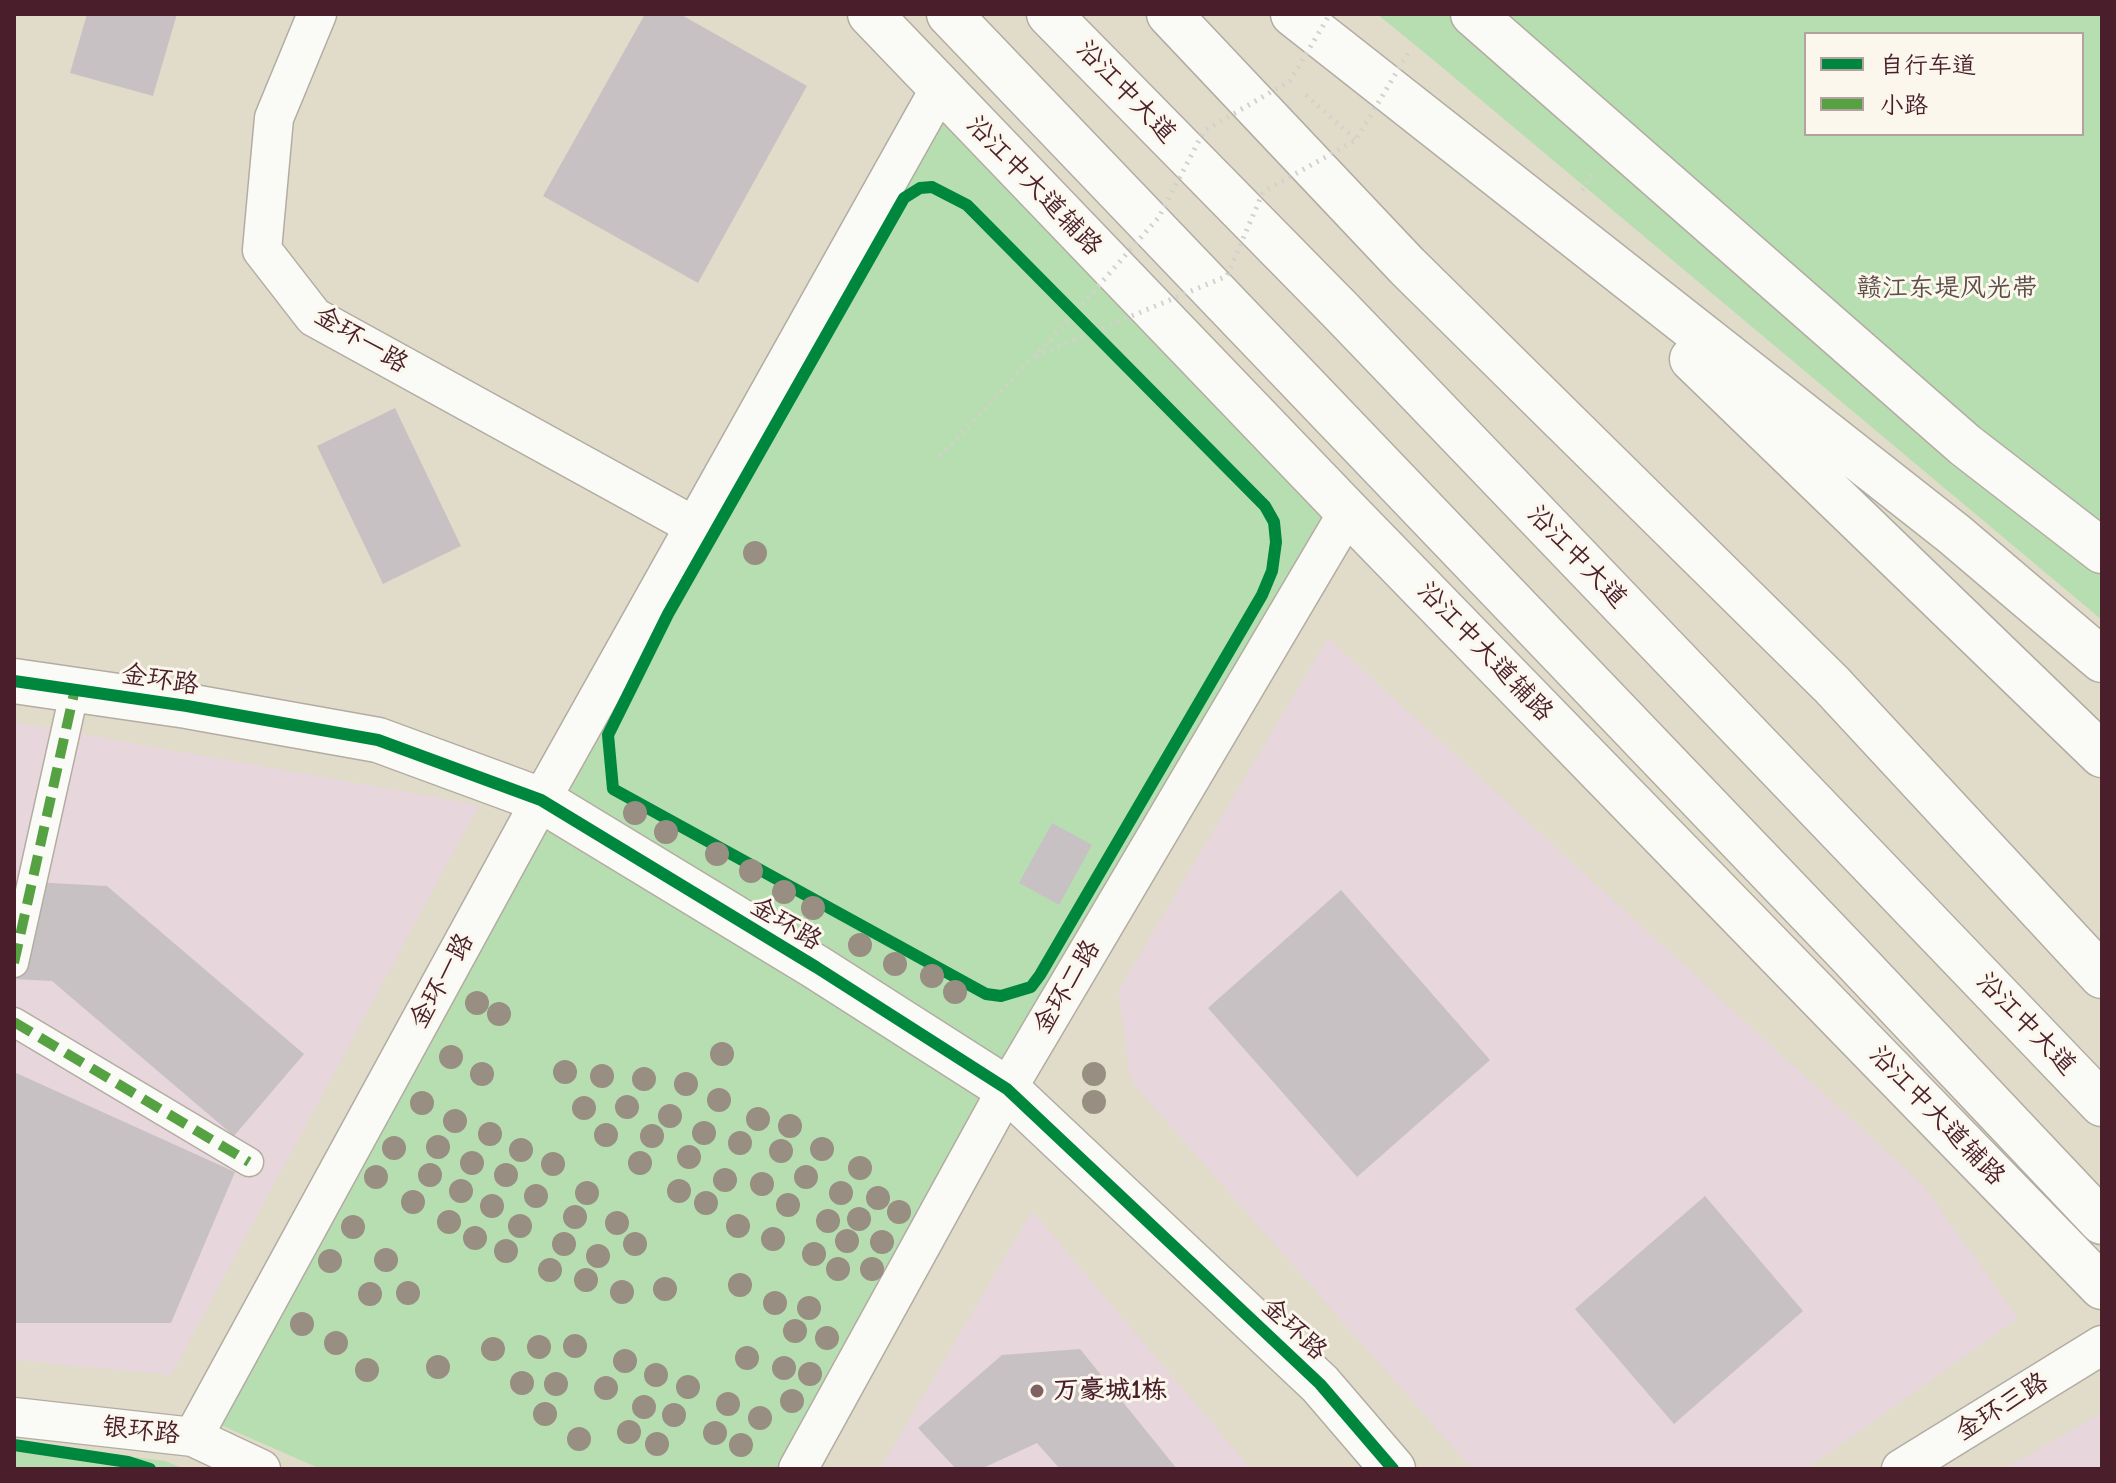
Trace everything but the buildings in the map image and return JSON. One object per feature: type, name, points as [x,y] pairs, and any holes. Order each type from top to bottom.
[{"type":"main road","name":"沿江中大道辅路","points":[[870,14],[1348,512],[2102,1287]]},
{"type":"main road","points":[[949,14],[2102,1222]]},
{"type":"main road","name":"沿江中大道","points":[[1049,14],[1340,310],[2102,1104]]},
{"type":"main road","points":[[1169,14],[1407,266],[1832,685],[2102,976]]},
{"type":"main road","points":[[1293,14],[1954,534],[2102,660]]},
{"type":"main road","points":[[1473,14],[1965,445],[2102,551]]},
{"type":"main road","points":[[1509,184],[2102,755]]},
{"type":"main road","name":"金环路","points":[[14,681],[187,706],[378,740],[541,800],[816,967],[1007,1089],[1320,1384],[1393,1469]]},
{"type":"main road","points":[[2011,1008],[2102,1119]]},
{"type":"street","name":"金环一路","points":[[317,14],[274,118],[262,250],[314,317],[694,526]]},
{"type":"street","name":"金环一路","points":[[193,1437],[541,800],[940,88]]},
{"type":"street","name":"金环二路","points":[[798,1469],[1007,1089],[1348,512]]},
{"type":"street","points":[[14,963],[75,689]]},
{"type":"street","points":[[14,1022],[249,1162]]},
{"type":"street","name":"金环三路","points":[[1901,1469],[2102,1345]]},
{"type":"street","name":"银环路","points":[[14,1417],[193,1437],[261,1469]]},
{"type":"path","points":[[940,456],[1034,357],[1159,217],[1204,131],[1290,81],[1330,14]]},
{"type":"path","points":[[1397,43],[1419,63]]},
{"type":"path","points":[[1034,357],[1227,276],[1263,192],[1356,140],[1408,53]]},
{"type":"path","points":[[1290,81],[1356,140]]},
{"type":"path","points":[[1581,193],[1594,172],[1583,162]]},
{"type":"path","points":[[1066,306],[1099,339]]},
{"type":"shaded area","points":[[1328,638],[1922,1184],[2018,1318],[1807,1469],[1472,1469],[1131,1081],[1118,991]]},
{"type":"shaded area","points":[[14,722],[479,805],[171,1375],[14,1360]]},
{"type":"shaded area","points":[[1032,1211],[1251,1469],[880,1469]]},
{"type":"shaded area","points":[[2102,1413],[2102,1469],[2004,1469]]},
{"type":"green space","name":"赣江东堤风光带","points":[[1377,14],[2102,14],[2102,620],[1431,58]]},
{"type":"green space","points":[[935,113],[1326,520],[785,1469],[321,1469],[218,1424]]},
{"type":"green space","points":[[14,1442],[165,1461],[185,1469],[14,1469]]},
{"type":"marked path","points":[[14,963],[75,689]]},
{"type":"marked path","points":[[14,1022],[249,1162]]},
{"type":"cycle path","points":[[932,187],[967,205],[1265,506],[1274,522],[1276,542],[1272,571],[1262,595],[1040,975],[1031,987],[1001,996],[986,994],[613,789],[608,735],[668,614],[904,198],[920,188],[932,187]]},
{"type":"cycle path","points":[[14,681],[187,706],[378,740],[541,800],[816,967],[1007,1089],[1320,1384],[1393,1469]]},
{"type":"cycle path","points":[[14,1445],[128,1462],[150,1469]]},
{"type":"place","name":"万豪城1栋","points":[[1037,1391]]}]
